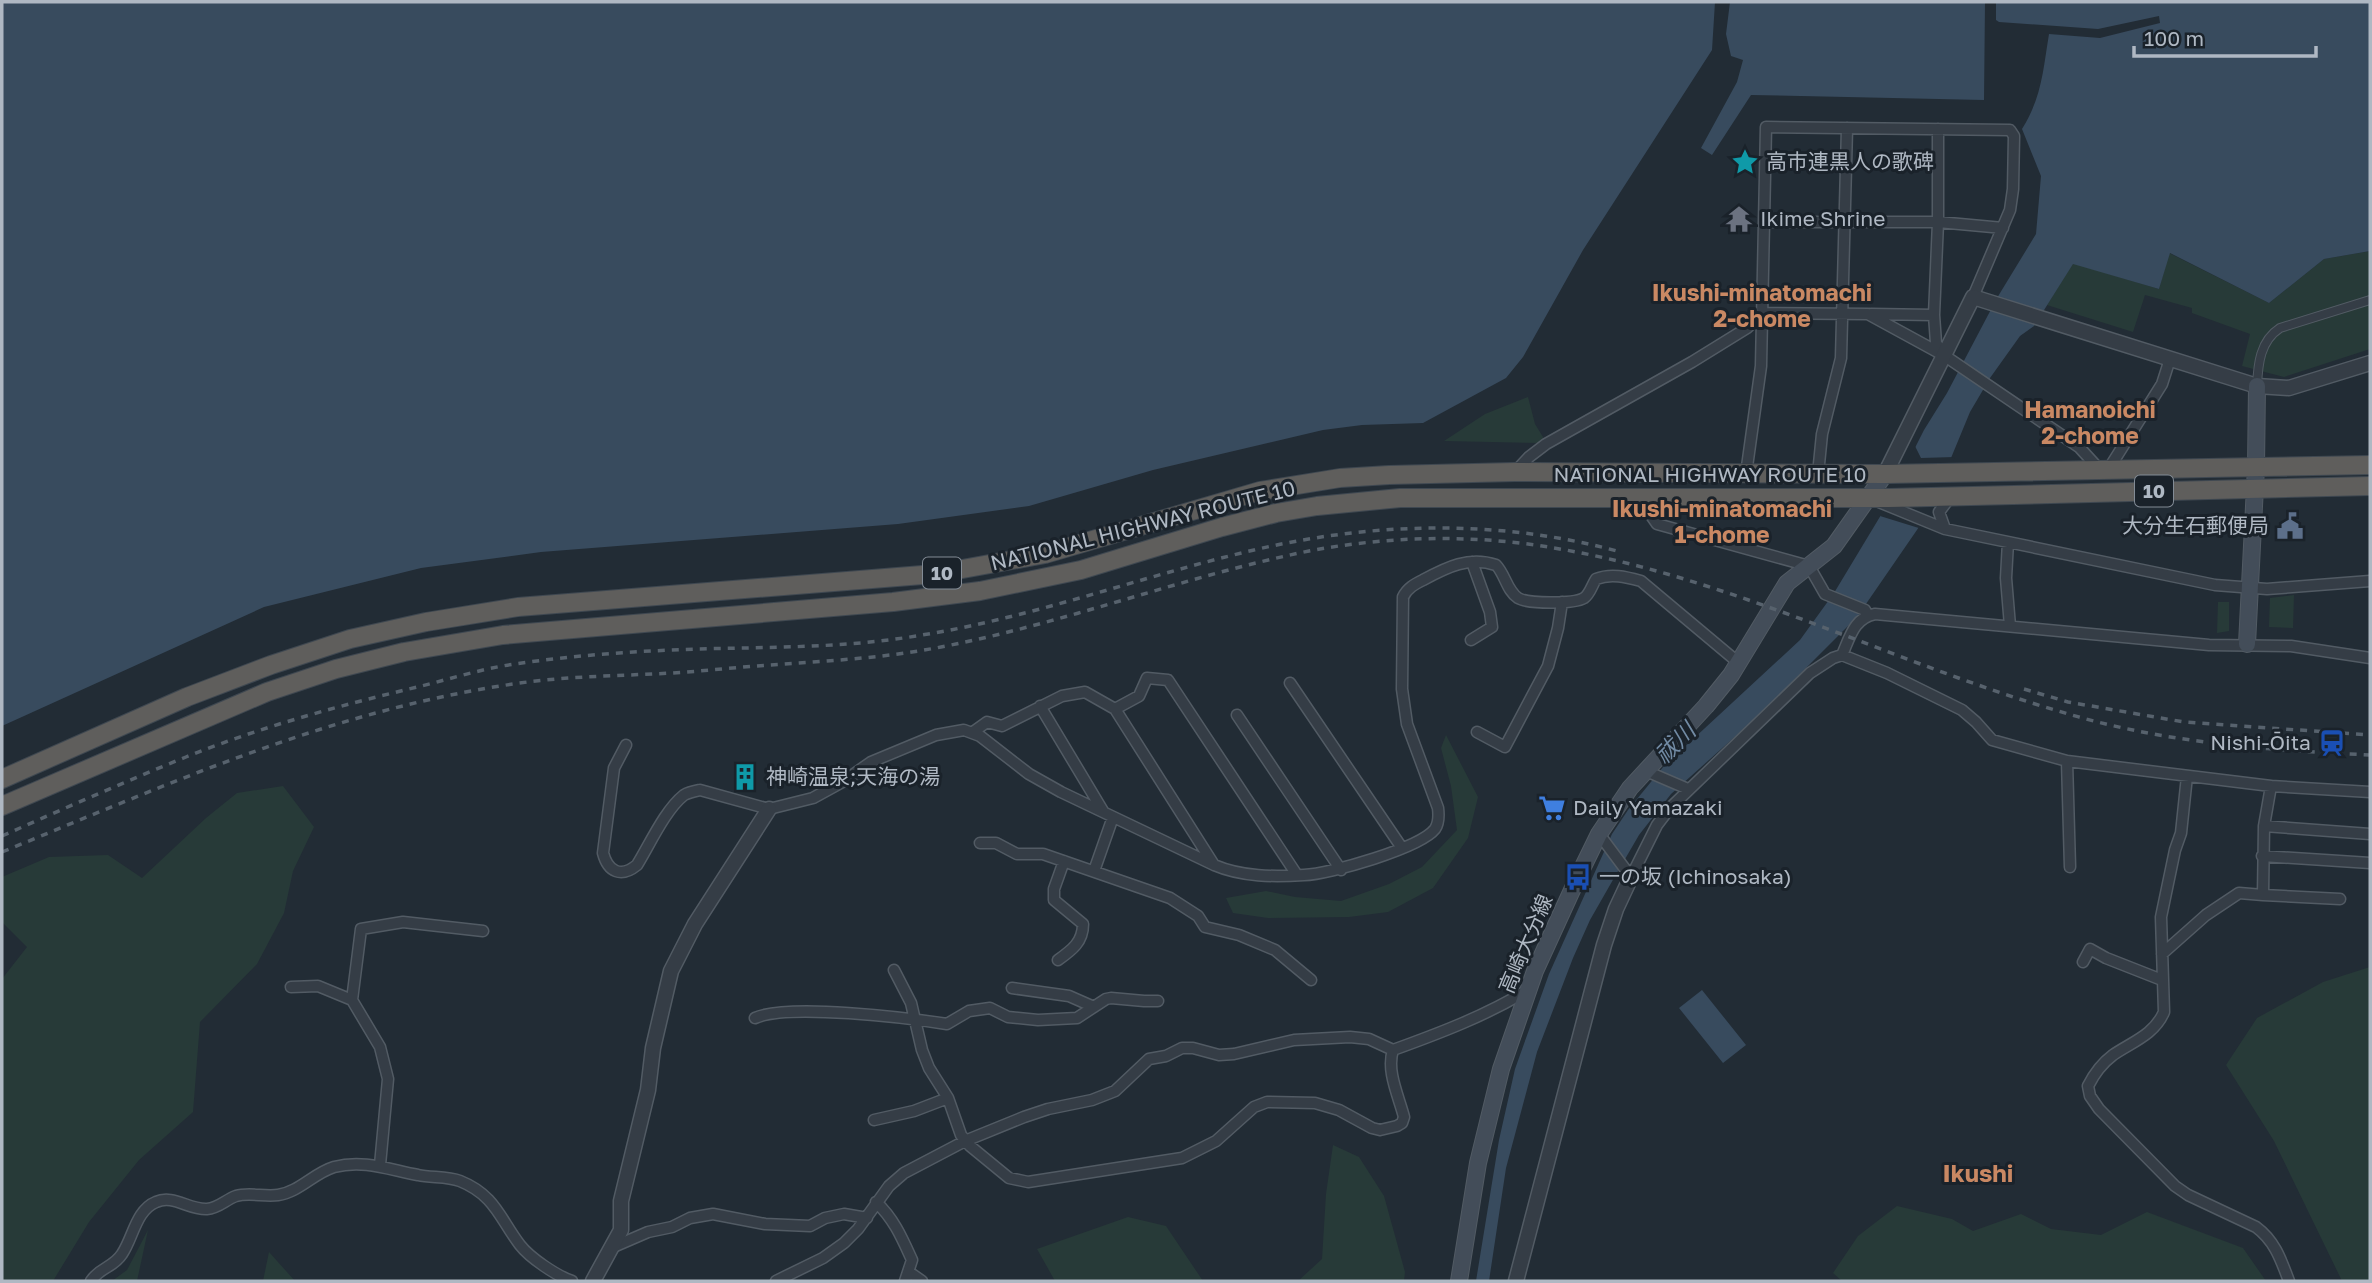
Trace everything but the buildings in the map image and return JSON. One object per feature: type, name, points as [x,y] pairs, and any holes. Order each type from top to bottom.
[{"type":"highway","name":"NATIONAL HIGHWAY ROUTE 10","points":[[2,779],[187,697],[271,664],[350,639],[426,622],[518,607],[934,574],[1045,554],[1208,505],[1294,484],[1389,475],[1515,472],[1893,474],[2370,465]]},
{"type":"highway","name":"NATIONAL HIGHWAY ROUTE 10","points":[[2,806],[289,684],[371,660],[471,639],[932,598],[980,591],[1081,570],[1222,527],[1317,506],[1400,498],[1869,497],[1887,502],[1945,496],[2370,486]]},
{"type":"main road","points":[[2247,644],[2256,467],[2257,386]]},
{"type":"main road","name":"高崎大分線","points":[[1459,1281],[1471,1198],[1501,1069],[1528,990],[1558,918],[1603,839],[1616,807],[1740,664],[1787,583],[1834,546],[1869,497],[1893,474]]},
{"type":"street","points":[[1746,474],[1761,366],[1766,127],[2010,130],[2014,136],[2011,203],[2003,228],[1893,474]]},
{"type":"street","points":[[1818,474],[1822,434],[1841,358],[1847,128]]},
{"type":"street","points":[[1938,129],[1934,315],[1936,343],[1945,356]]},
{"type":"street","points":[[1764,222],[1938,222],[2003,228]]},
{"type":"street","points":[[1973,298],[2257,386],[2288,388],[2370,363]]},
{"type":"street","points":[[2257,386],[2261,354],[2264,344],[2272,334],[2280,328],[2370,300]]},
{"type":"street","points":[[1515,472],[1546,444],[1700,357],[1747,328],[1763,313],[1934,315]]},
{"type":"street","points":[[1868,314],[1945,356],[2079,447],[2104,470],[2162,384],[2170,359]]},
{"type":"street","points":[[1945,496],[1939,512],[1945,529]]},
{"type":"street","points":[[1648,498],[1648,511],[1657,524],[1809,566],[1825,594],[1875,614],[2209,645],[2291,646],[2370,659]]},
{"type":"street","points":[[1887,502],[1926,523],[1945,529],[2215,585],[2250,589],[2370,581]]},
{"type":"street","points":[[2008,542],[2006,578],[2010,626]]},
{"type":"street","points":[[1471,640],[1492,627],[1490,612],[1472,562]]},
{"type":"street","points":[[626,745],[614,768],[603,853],[612,870],[618,872],[633,869],[637,865],[670,812],[684,795],[692,791],[700,790],[769,809],[813,798],[871,762],[952,730],[973,732],[1029,774],[1214,865],[1237,873],[1297,875],[1341,870],[1402,848],[1433,832],[1439,817],[1438,808],[1406,723],[1402,689],[1403,597],[1411,587],[1446,567],[1472,562],[1496,565],[1520,599],[1562,602],[1581,600],[1588,595],[1596,579],[1604,576],[1622,576],[1641,581],[1740,664]]},
{"type":"street","points":[[1477,733],[1505,747],[1548,666],[1562,602]]},
{"type":"street","points":[[1842,655],[1855,626],[1867,612]]},
{"type":"street","points":[[1516,1281],[1604,945],[1629,874],[1657,825],[1685,788],[1810,673],[1833,658],[1842,655],[1887,673],[1962,710],[1992,740],[2067,761],[2270,786],[2370,792]]},
{"type":"street","points":[[1115,709],[1139,696],[1147,678],[1168,680],[1297,875]]},
{"type":"street","points":[[1290,683],[1402,848]]},
{"type":"street","points":[[973,732],[987,722],[1002,726],[1062,696],[1085,692],[1115,709],[1214,865]]},
{"type":"street","points":[[1040,706],[1108,815],[1094,871]]},
{"type":"street","points":[[1237,715],[1341,870]]},
{"type":"street","points":[[2067,761],[2070,867]]},
{"type":"street","points":[[1649,772],[1685,788]]},
{"type":"street","points":[[2187,776],[2181,833],[2161,917],[2164,1012],[2160,1021],[2142,1038],[2110,1057],[2096,1071],[2088,1086],[2090,1096],[2120,1133],[2148,1157],[2175,1186],[2266,1234],[2278,1253],[2289,1281]]},
{"type":"street","points":[[2263,895],[2262,856],[2270,786]]},
{"type":"street","points":[[593,1281],[621,1230],[621,1201],[648,1090],[653,1048],[671,971],[695,924],[769,809]]},
{"type":"street","points":[[2264,826],[2370,834]]},
{"type":"street","points":[[1603,839],[1629,874]]},
{"type":"street","points":[[981,843],[996,843],[1017,854],[1043,854],[1170,898],[1198,916],[1205,928],[1239,935],[1275,950],[1311,980]]},
{"type":"street","points":[[2262,856],[2370,863]]},
{"type":"street","points":[[1058,960],[1072,950],[1083,936],[1083,924],[1054,900],[1054,889],[1065,861]]},
{"type":"street","points":[[2162,954],[2206,915],[2239,893],[2340,899]]},
{"type":"street","points":[[352,1000],[360,929],[403,922],[483,931]]},
{"type":"street","points":[[2083,962],[2090,949],[2162,980]]},
{"type":"street","points":[[894,970],[911,1003],[929,1068],[948,1098],[961,1135],[1009,1178],[1019,1181],[1037,1182],[1182,1158],[1216,1141],[1254,1107],[1268,1102],[1315,1102],[1348,1114],[1372,1129],[1387,1129],[1402,1123],[1404,1117],[1393,1077],[1393,1050]]},
{"type":"street","points":[[292,987],[318,986],[352,1000],[380,1046],[388,1079],[380,1165]]},
{"type":"street","points":[[1012,988],[1069,996],[1094,1007]]},
{"type":"street","points":[[776,1281],[823,1258],[844,1243],[867,1218],[889,1186],[904,1173],[965,1141],[1040,1111],[1093,1100],[1115,1091],[1144,1061],[1170,1055],[1182,1048],[1234,1055],[1294,1040],[1350,1037],[1369,1039],[1393,1050],[1436,1036],[1528,990]]},
{"type":"street","points":[[755,1018],[766,1013],[818,1013],[914,1019],[947,1024],[969,1011],[990,1008],[1008,1017],[1038,1020],[1077,1018],[1111,998],[1158,1001]]},
{"type":"street","points":[[874,1120],[915,1111],[948,1098]]},
{"type":"street","points":[[91,1281],[98,1271],[113,1265],[123,1254],[135,1225],[156,1202],[169,1199],[204,1209],[218,1207],[238,1195],[277,1195],[292,1191],[333,1167],[360,1164],[380,1165],[417,1175],[459,1181],[491,1200],[521,1247],[561,1278],[572,1281]]},
{"type":"street","points":[[876,1202],[899,1230],[912,1260],[907,1277],[922,1281]]},
{"type":"street","points":[[611,1248],[648,1232],[672,1227],[690,1218],[713,1214],[765,1224],[810,1226],[825,1218],[844,1214],[867,1218]]},
{"type":"green space","points":[[2370,251],[2370,349],[2284,377],[2242,366],[2250,334],[2192,313],[2192,308],[2145,295],[2133,332],[2047,305],[2073,263],[2159,289],[2169,253],[2269,303],[2324,259]]},
{"type":"green space","points":[[1528,397],[1535,424],[1543,437],[1542,443],[1444,441],[1485,414]]},
{"type":"green space","points":[[2294,595],[2293,628],[2269,627],[2270,598]]},
{"type":"green space","points":[[2218,602],[2229,602],[2229,631],[2217,633]]},
{"type":"green space","points":[[1446,735],[1478,797],[1468,838],[1433,888],[1388,912],[1349,917],[1268,918],[1233,913],[1226,898],[1266,891],[1295,897],[1341,901],[1389,884],[1422,867],[1457,830],[1451,786],[1441,748]]},
{"type":"green space","points":[[283,786],[314,827],[293,871],[284,913],[257,964],[200,1022],[193,1112],[139,1160],[89,1222],[53,1281],[2,1281],[2,979],[27,947],[2,922],[2,877],[49,857],[108,855],[142,878],[237,793]]},
{"type":"green space","points":[[2370,967],[2370,1281],[2342,1281],[2274,1141],[2226,1065],[2257,1018],[2323,982]]},
{"type":"green space","points":[[1333,1145],[1359,1157],[1384,1196],[1405,1272],[1404,1281],[1298,1281],[1322,1259],[1326,1194]]},
{"type":"green space","points":[[1897,1206],[1952,1219],[1973,1231],[2021,1214],[2051,1229],[2101,1235],[2147,1212],[2243,1248],[2266,1281],[1842,1281],[1833,1273],[1858,1236]]},
{"type":"green space","points":[[1128,1217],[1166,1226],[1203,1281],[1055,1281],[1037,1249]]},
{"type":"green space","points":[[148,1230],[137,1281],[112,1281],[127,1270]]},
{"type":"green space","points":[[269,1252],[295,1281],[263,1281]]},
{"type":"water","points":[[2,2],[1715,2],[1712,50],[1583,250],[1523,357],[1506,378],[1423,423],[1362,425],[1323,430],[1153,470],[1029,506],[898,524],[541,552],[421,568],[264,607],[2,726]]},
{"type":"water","points":[[1730,2],[1985,2],[1984,100],[1751,95],[1712,155],[1701,148],[1737,82],[1743,60],[1731,56],[1726,34]]},
{"type":"water","points":[[1996,2],[2370,2],[2370,251],[2324,259],[2269,303],[2170,253],[2159,289],[2073,264],[2034,326],[2020,336],[1990,378],[1970,412],[1919,527],[1857,617],[1757,717],[1671,794],[1639,835],[1590,920],[1537,1052],[1506,1168],[1489,1281],[1476,1281],[1499,1140],[1515,1069],[1549,974],[1612,834],[1664,766],[1800,640],[1834,593],[1881,515],[1924,430],[1947,393],[1997,298],[2036,234],[2041,176],[2022,129],[2038,94],[2049,34],[2100,38],[2160,23],[2159,16],[2098,29],[1999,22],[1996,20]]},
{"type":"water","points":[[1702,990],[1746,1045],[1723,1063],[1679,1008]]},
{"type":"pier","points":[[1915,446],[1921,458],[1955,457],[1922,529],[1880,516]]},
{"type":"railway","points":[[2,836],[213,746],[353,703],[502,666],[606,654],[838,645],[922,635],[1006,618],[1212,560],[1344,534],[1436,528],[1481,529],[1527,533],[1617,551]]},
{"type":"railway","points":[[2,852],[252,752],[380,712],[445,696],[553,679],[856,659],[920,651],[1034,625],[1263,561],[1339,546],[1400,540],[1462,539],[1524,543],[1622,562],[1753,602],[2013,697],[2079,717],[2151,734],[2224,744],[2370,755]]},
{"type":"railway","points":[[2024,689],[2068,702],[2184,722],[2370,735]]},
{"type":"place","name":"高市連黒人の歌碑","points":[[1745,162]]},
{"type":"place","name":"Ikime Shrine","points":[[1739,219]]},
{"type":"place","name":"大分生石郵便局","points":[[2290,526]]},
{"type":"place","name":"Nishi-Ōita","points":[[2332,743]]},
{"type":"place","name":"神崎温泉;天海の湯","points":[[745,777]]},
{"type":"place","name":"Daily Yamazaki","points":[[1552,808]]},
{"type":"place","name":"一の坂 (Ichinosaka)","points":[[1578,877]]},
{"type":"district","name":"Ikushi-minatomachi 2-chome","points":[[1762,306]]},
{"type":"district","name":"Hamanoichi 2-chome","points":[[2090,423]]},
{"type":"district","name":"Ikushi-minatomachi 1-chome","points":[[1722,522]]},
{"type":"district","name":"Ikushi","points":[[1978,1174]]},
{"type":"water label","name":"祓川","points":[[1675,743]]}]
